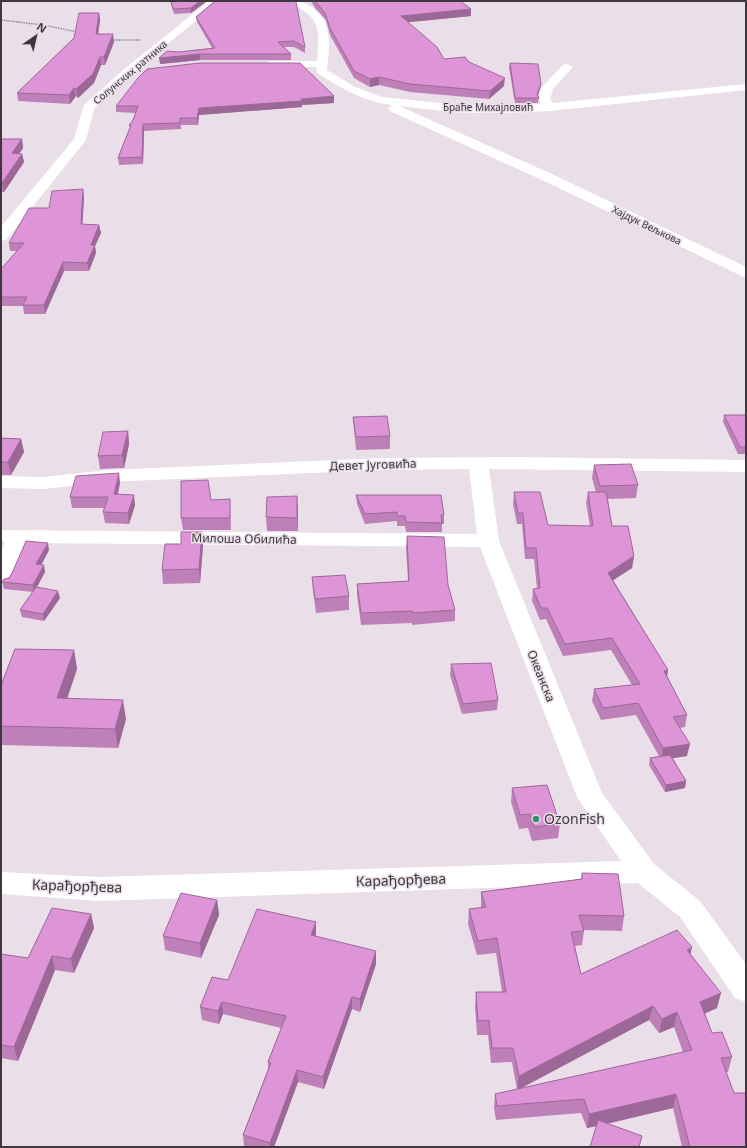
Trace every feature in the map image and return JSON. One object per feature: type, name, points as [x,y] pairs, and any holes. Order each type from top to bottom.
[{"type":"street","name":"Солунских ратника","points":[[1,237],[80,140],[88,108],[126,73],[215,1]]},
{"type":"street","points":[[257,65],[322,64],[322,21],[316,15],[295,1]]},
{"type":"street","name":"Браће Михајловић","points":[[322,64],[321,71],[332,79],[351,89],[380,100],[461,109],[550,107],[746,87]]},
{"type":"street","points":[[550,107],[544,99],[547,88],[567,67]]},
{"type":"street","points":[[126,73],[149,70]]},
{"type":"street","name":"Хајдук Вељкова","points":[[380,100],[383,104],[548,178],[746,273]]},
{"type":"street","name":"Девет Југовића","points":[[1,482],[44,483],[108,476],[382,464],[478,463],[746,466]]},
{"type":"street","name":"Океанска","points":[[478,463],[488,541],[590,797],[644,872]]},
{"type":"street","points":[[1,579],[10,537]]},
{"type":"street","name":"Милоша Обилића","points":[[10,537],[488,541]]},
{"type":"street","points":[[644,872],[690,909],[746,989]]},
{"type":"street","name":"Карађорђева","points":[[1,883],[98,889],[644,872]]},
{"type":"path","points":[[1,20],[43,25],[77,32]]},
{"type":"path","points":[[108,39],[130,41],[170,38]]},
{"type":"building","points":[[171,1],[200,1],[191,8],[173,9]]},
{"type":"building","points":[[215,1],[296,2],[305,47],[294,41],[278,42],[291,54],[200,54],[159,58],[167,51],[179,52],[215,48],[196,17]]},
{"type":"building","points":[[315,1],[460,1],[471,9],[401,16],[437,47],[444,59],[465,57],[469,62],[505,78],[490,91],[410,84],[379,77],[370,79],[354,71],[330,28],[325,13]]},
{"type":"building","points":[[79,13],[99,13],[96,34],[113,34],[104,57],[100,57],[93,74],[76,89],[74,88],[69,95],[17,93],[74,38]]},
{"type":"building","points":[[200,63],[300,63],[334,96],[301,99],[302,101],[199,108],[197,118],[180,118],[180,123],[143,124],[142,157],[118,158],[131,125],[129,125],[133,120],[138,106],[116,106],[138,78],[147,69]]},
{"type":"building","points":[[510,63],[538,64],[541,84],[537,94],[539,98],[515,98]]},
{"type":"building","points":[[1,139],[22,139],[12,153],[22,154],[2,183],[1,183]]},
{"type":"building","points":[[83,189],[81,224],[99,225],[91,245],[95,245],[87,263],[63,262],[44,305],[23,305],[27,297],[1,297],[1,269],[24,243],[9,243],[29,208],[49,208],[52,191]]},
{"type":"building","points":[[724,415],[746,415],[746,447],[740,447]]},
{"type":"building","points":[[387,416],[390,436],[356,437],[353,417]]},
{"type":"building","points":[[128,431],[122,455],[98,456],[103,432]]},
{"type":"building","points":[[1,438],[21,439],[8,462],[1,462]]},
{"type":"building","points":[[631,464],[638,485],[600,486],[594,465]]},
{"type":"building","points":[[119,473],[114,494],[134,495],[128,513],[103,512],[108,497],[70,497],[76,476]]},
{"type":"building","points":[[208,480],[211,500],[230,499],[230,518],[181,518],[181,481]]},
{"type":"building","points":[[514,492],[540,492],[548,525],[593,526],[588,492],[606,492],[612,526],[628,526],[634,556],[608,573],[668,670],[664,671],[687,715],[673,717],[690,744],[663,748],[638,703],[603,708],[594,689],[640,684],[612,638],[565,644],[547,608],[541,608],[533,589],[540,588],[536,548],[526,548],[523,513],[518,513]]},
{"type":"building","points":[[356,495],[441,495],[444,515],[441,515],[442,523],[406,522],[405,516],[397,516],[397,512],[365,514]]},
{"type":"building","points":[[297,496],[297,518],[266,517],[267,497]]},
{"type":"building","points":[[181,532],[202,532],[199,569],[162,570],[165,544],[181,544]]},
{"type":"building","points":[[407,536],[444,537],[448,585],[455,610],[413,613],[412,611],[361,613],[357,584],[409,581]]},
{"type":"building","points":[[26,541],[48,543],[36,564],[44,565],[33,585],[2,582],[4,579],[9,578],[12,573]]},
{"type":"building","points":[[345,575],[349,596],[315,599],[312,577]]},
{"type":"building","points":[[36,587],[58,591],[43,614],[20,610]]},
{"type":"building","points":[[15,649],[74,650],[57,698],[123,700],[115,729],[1,726],[1,685]]},
{"type":"building","points":[[491,663],[498,700],[463,704],[451,664]]},
{"type":"building","points":[[670,755],[686,781],[666,785],[650,758]]},
{"type":"building","points":[[547,785],[560,824],[534,827],[530,814],[520,815],[512,788]]},
{"type":"building","points":[[582,873],[618,874],[624,916],[579,915],[584,931],[571,932],[581,974],[677,930],[692,947],[687,950],[721,993],[700,1002],[712,1033],[722,1032],[732,1057],[721,1058],[734,1093],[746,1093],[746,1147],[690,1147],[676,1094],[589,1114],[584,1099],[497,1106],[495,1094],[692,1050],[677,1012],[662,1019],[653,1006],[519,1076],[513,1048],[492,1048],[489,1020],[478,1021],[476,992],[506,992],[497,938],[478,941],[469,909],[486,907],[481,892],[582,879]]},
{"type":"building","points":[[181,893],[217,900],[200,943],[163,936]]},
{"type":"building","points":[[52,908],[91,914],[71,959],[52,956],[14,1047],[1,1045],[1,954],[28,958]]},
{"type":"building","points":[[257,909],[316,922],[311,935],[376,951],[360,999],[352,997],[323,1077],[297,1070],[270,1143],[243,1135],[271,1063],[268,1062],[286,1016],[222,1002],[218,1011],[200,1007],[212,977],[228,980]]},
{"type":"building","points":[[598,1120],[642,1136],[639,1147],[590,1147]]},
{"type":"place","name":"OzonFish","points":[[536,819]]}]
